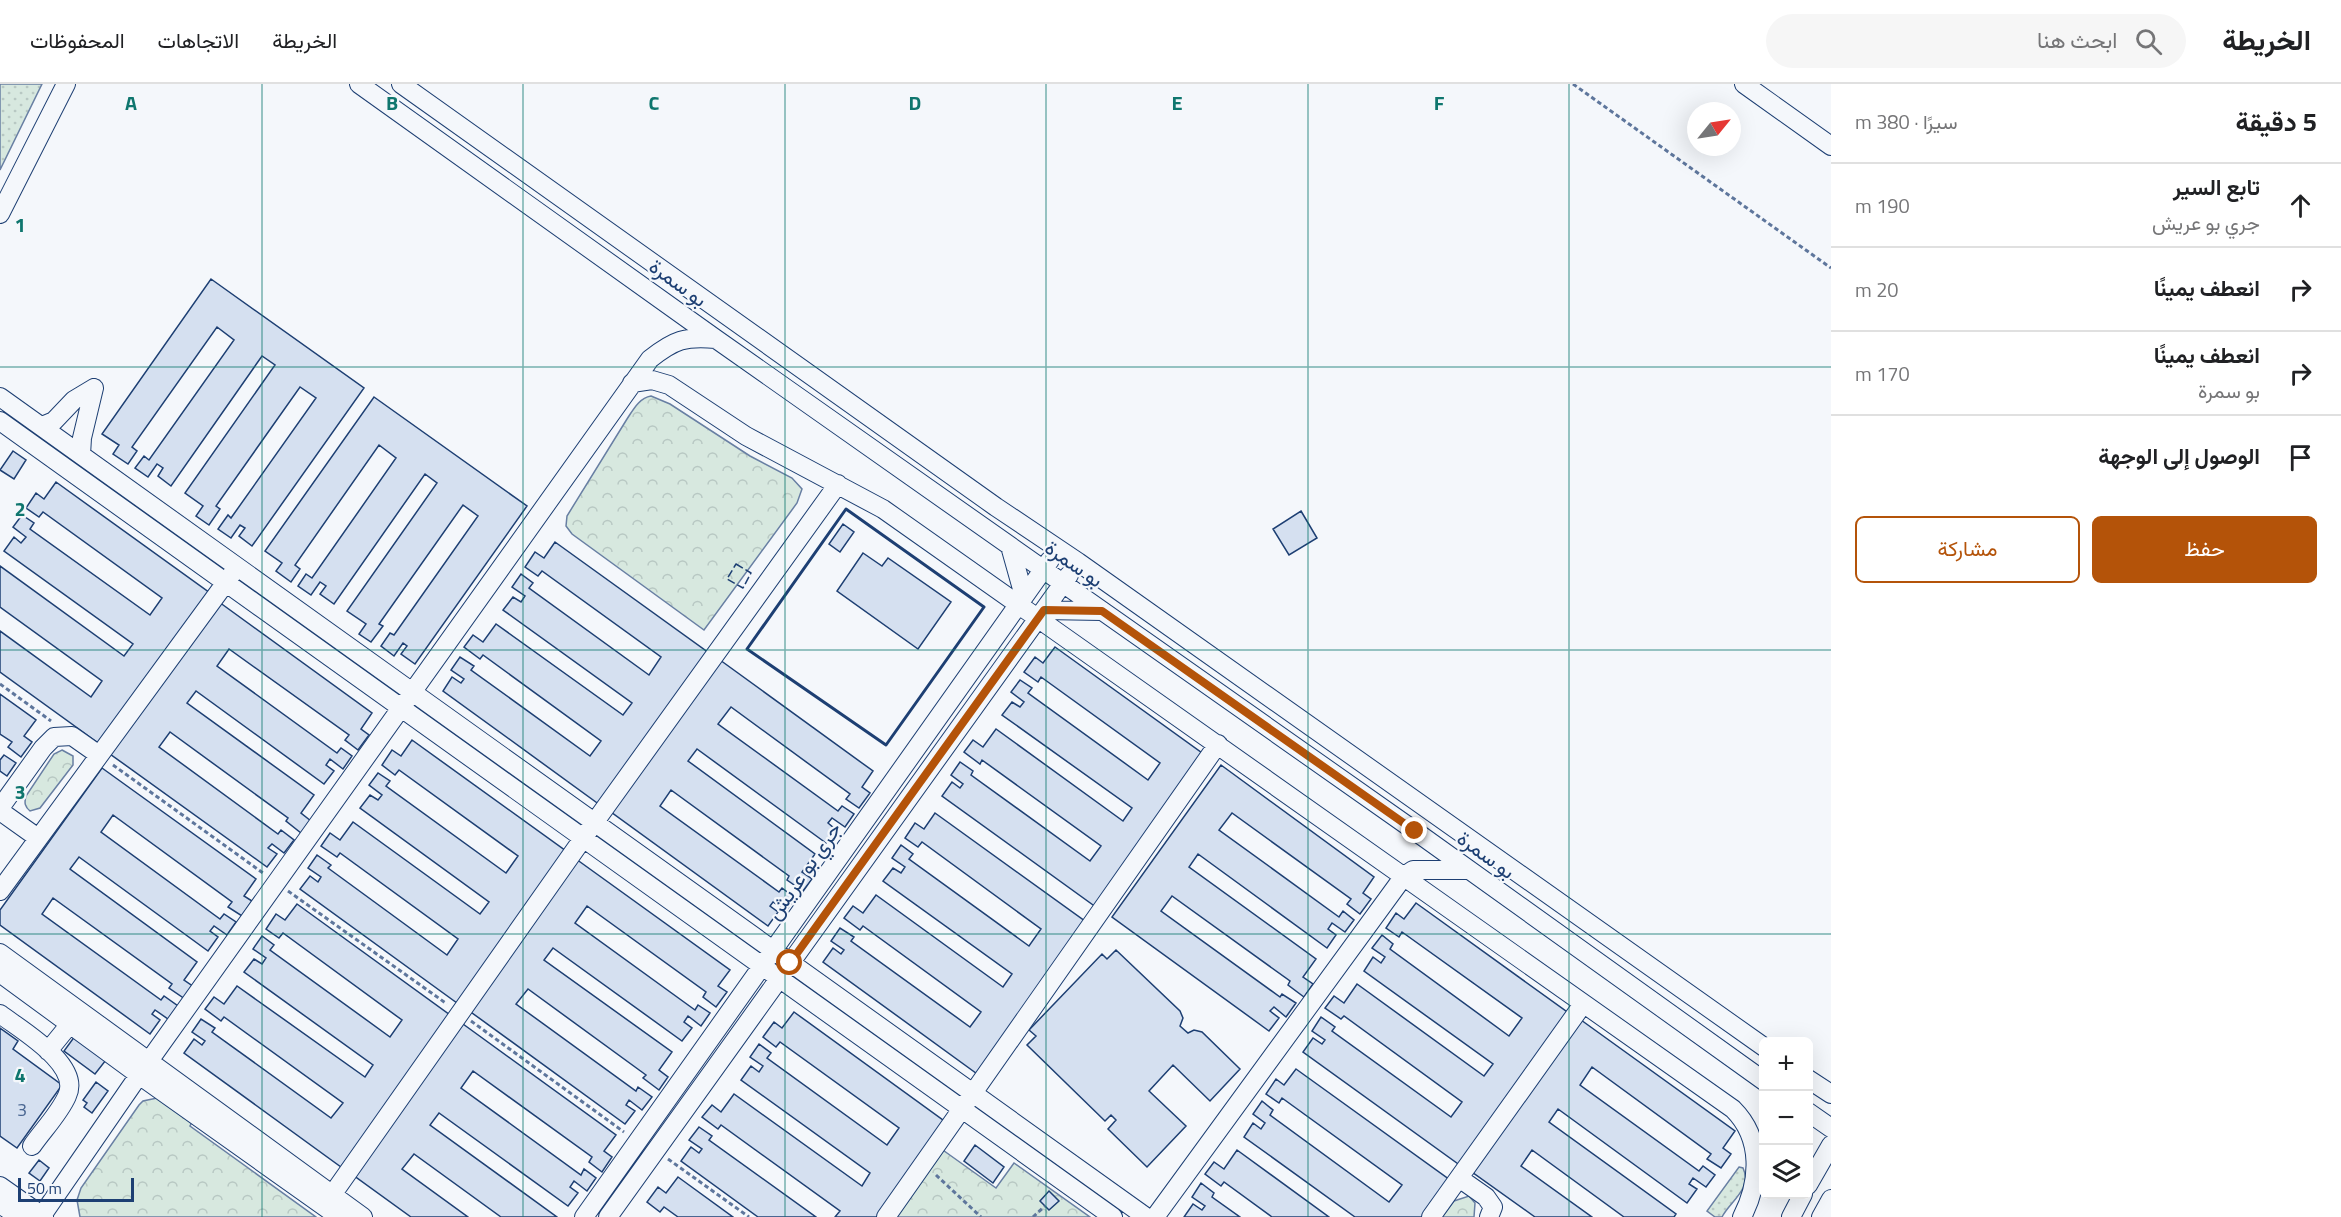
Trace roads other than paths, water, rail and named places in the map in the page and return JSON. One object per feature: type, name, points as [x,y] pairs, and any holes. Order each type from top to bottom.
[{"type":"street","points":[[0,213],[66,84]]},
{"type":"street","name":"بو سمرة","points":[[359,84],[1468,870],[1759,1080]]},
{"type":"street","name":"بو سمرة","points":[[402,84],[996,507],[1078,562],[1759,1043]]},
{"type":"street","points":[[1744,84],[1831,146]]},
{"type":"street","points":[[0,1186],[42,1216],[144,1068],[650,359],[668,345],[683,339],[697,337],[716,339]]},
{"type":"street","points":[[632,383],[652,380],[669,385],[746,436],[883,509],[1021,599],[1218,744],[1409,873],[1583,1004],[1733,1109],[1742,1118],[1752,1143],[1757,1169],[1753,1191],[1742,1217]]},
{"type":"street","points":[[42,426],[54,421],[74,400],[94,388],[82,438],[81,455]]},
{"type":"street","points":[[0,397],[237,567],[584,837],[973,1094],[1146,1217]]},
{"type":"street","points":[[0,421],[226,583],[594,822],[769,959]]},
{"type":"street","points":[[332,1195],[594,822],[838,484]]},
{"type":"street","points":[[1010,546],[1021,599]]},
{"type":"street","name":"جري بو عريش","points":[[584,1217],[1058,549]]},
{"type":"street","name":"جري بو عريش","points":[[608,1217],[1078,562]]},
{"type":"street","points":[[0,891],[237,567]]},
{"type":"street","points":[[1041,614],[1102,611]]},
{"type":"street","points":[[38,838],[0,810],[48,742],[61,735],[72,736],[99,755]]},
{"type":"street","points":[[886,1217],[1218,744]]},
{"type":"street","points":[[1409,873],[1468,870]]},
{"type":"street","points":[[1155,1217],[1409,873]]},
{"type":"street","points":[[0,953],[144,1068],[339,1217]]},
{"type":"street","points":[[785,970],[962,1109],[1113,1217]]},
{"type":"street","points":[[0,973],[70,1024],[144,1068],[363,1217]]},
{"type":"street","points":[[1431,1217],[1583,1004]]},
{"type":"street","points":[[0,1014],[60,1061],[66,1071],[69,1090],[67,1097],[32,1146]]},
{"type":"street","points":[[48,1052],[70,1024]]},
{"type":"street","points":[[1813,1082],[1831,1094]]},
{"type":"street","points":[[1813,1115],[1831,1128]]},
{"type":"street","points":[[1813,1178],[1831,1145]]},
{"type":"street","points":[[1459,1178],[1490,1200],[1493,1207],[1489,1217]]},
{"type":"street","points":[[1821,1217],[1831,1199]]},
{"type":"street","points":[[0,1204],[19,1217]]}]
